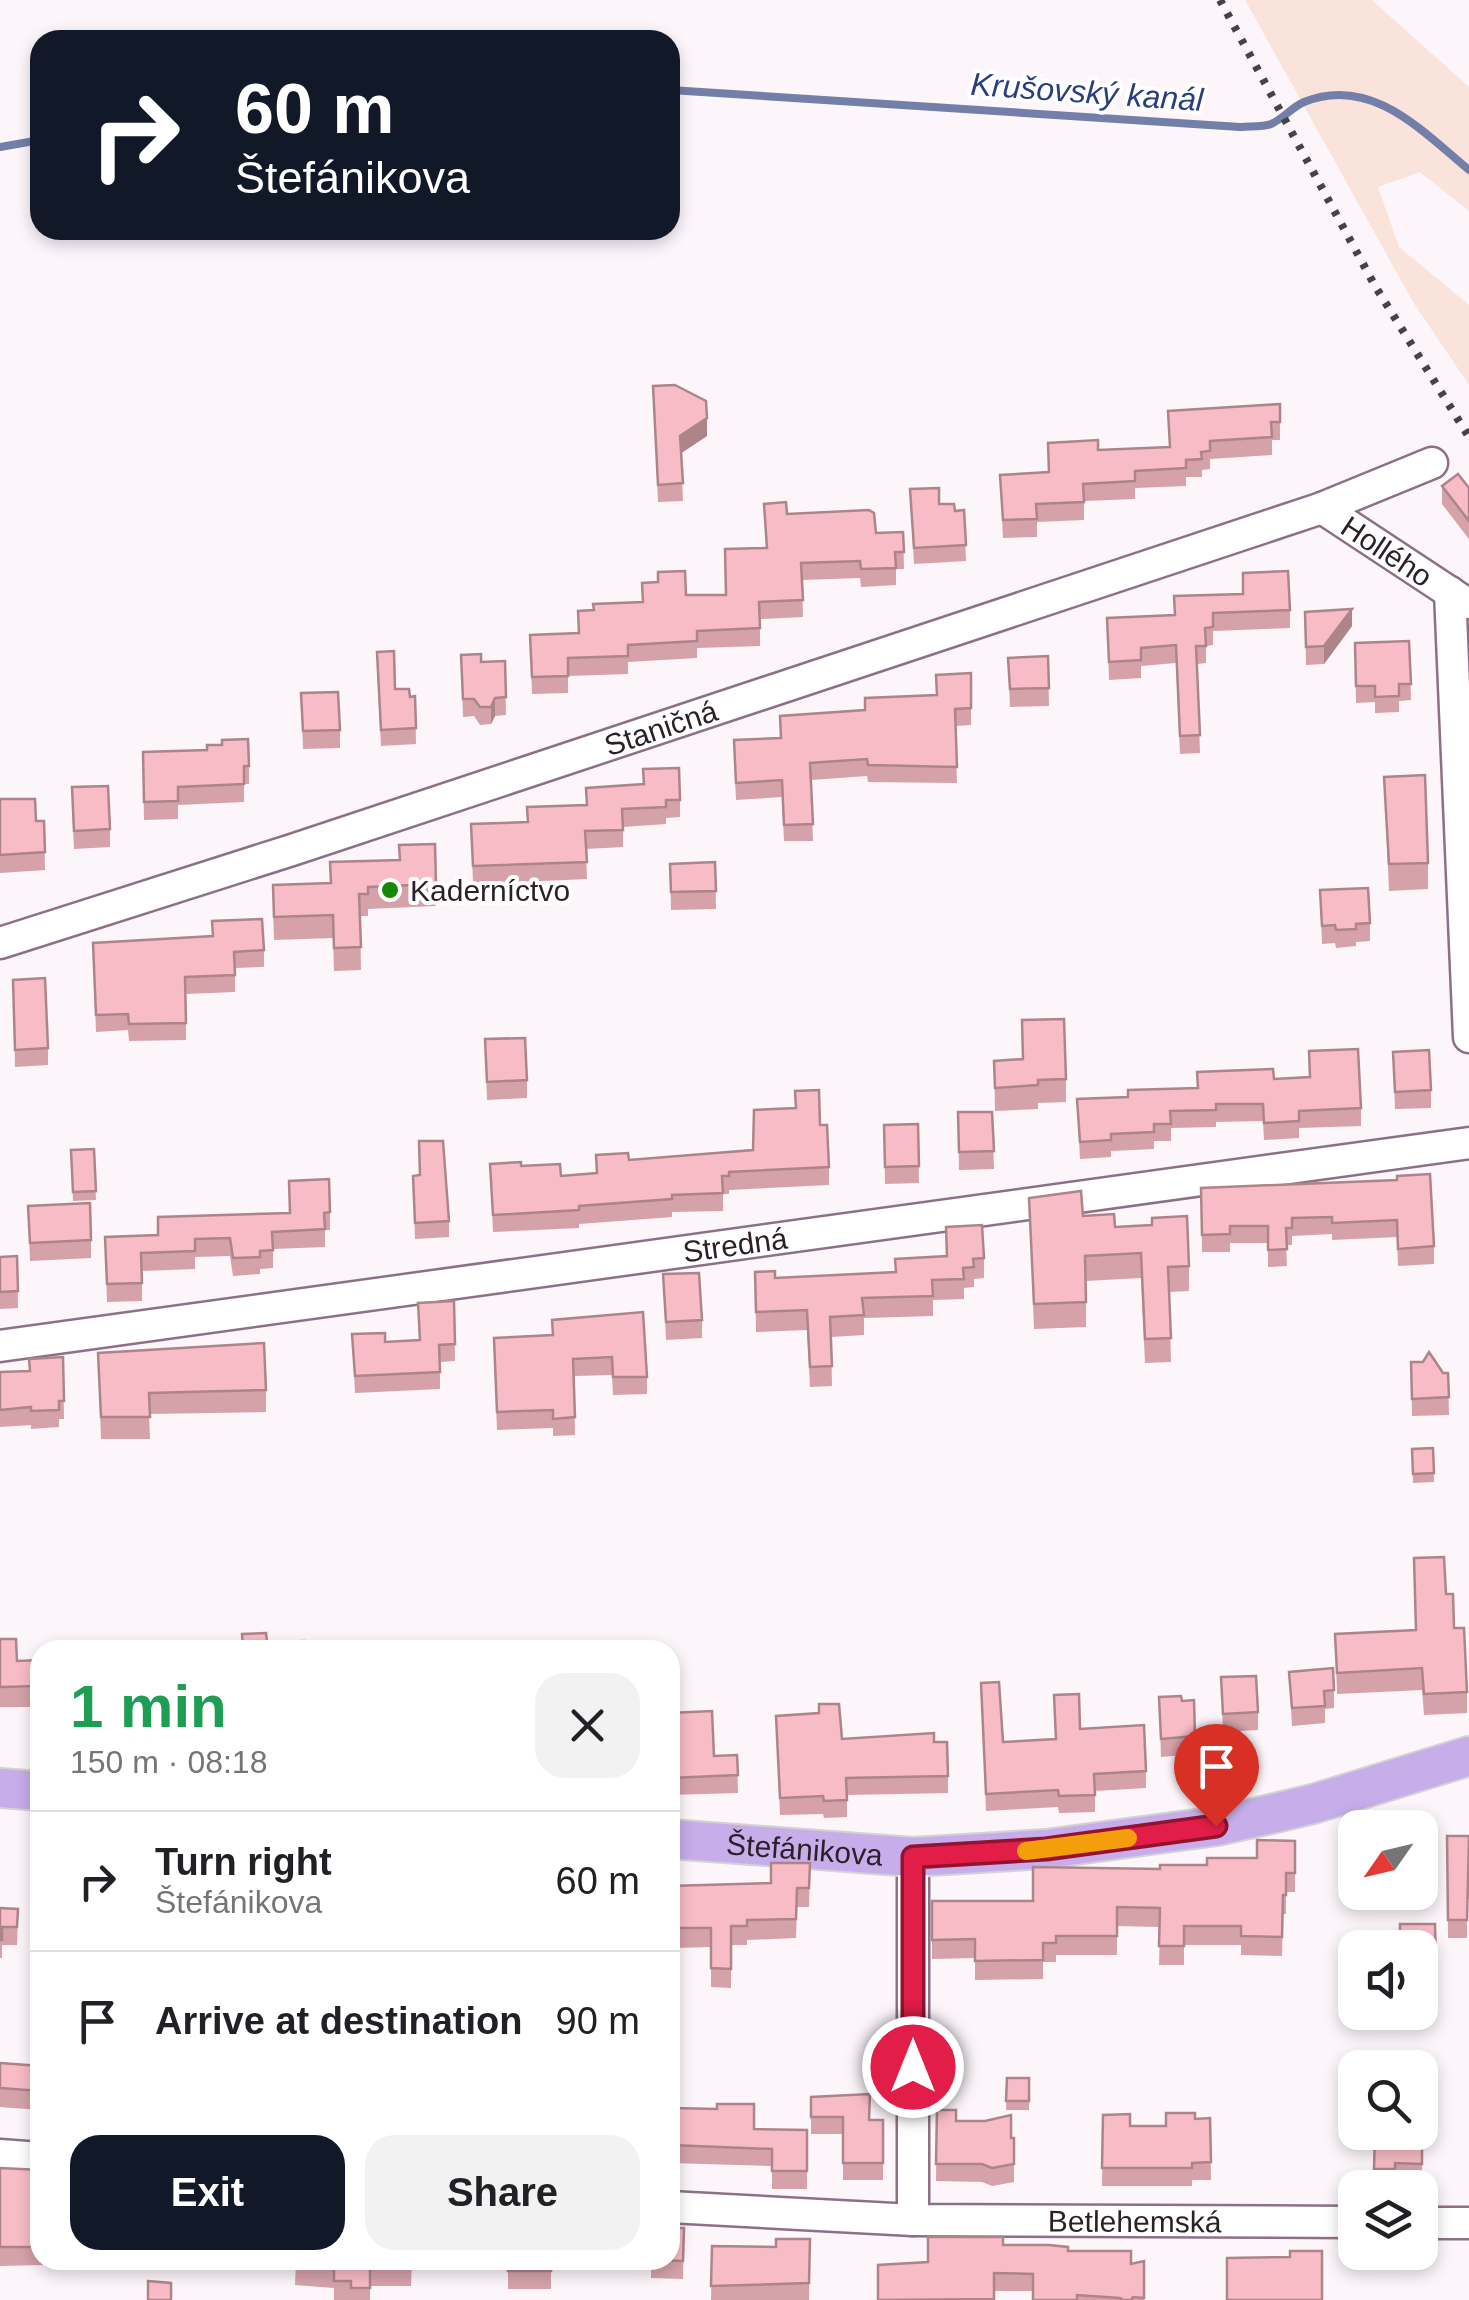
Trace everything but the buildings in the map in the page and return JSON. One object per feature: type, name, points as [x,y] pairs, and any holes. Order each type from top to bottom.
[{"type":"main road","name":"Štefánikova","points":[[680,1839],[913,1857],[1046,1849],[1216,1826],[1313,1804],[1469,1756]]},
{"type":"main road","points":[[0,1788],[30,1790]]},
{"type":"street","name":"Staničná","points":[[0,943],[1322,508],[1432,463]]},
{"type":"street","name":"Hollého","points":[[1322,508],[1460,598],[1469,1037]]},
{"type":"street","name":"Stredná","points":[[0,1346],[1469,1144]]},
{"type":"street","points":[[913,1857],[913,2220]]},
{"type":"street","points":[[0,2155],[30,2157]]},
{"type":"street","name":"Betlehemská","points":[[680,2208],[913,2220],[1338,2222]]},
{"type":"street","points":[[1438,2223],[1469,2223]]},
{"type":"shaded area","points":[[1245,0],[1372,0],[1469,87],[1469,211],[1420,172],[1378,187],[1399,247],[1469,305],[1469,385],[1413,302]]},
{"type":"waterway","name":"Krušovský kanál","points":[[680,91],[1240,127],[1271,124],[1304,102],[1351,96],[1394,111],[1469,170]]},
{"type":"waterway","name":"Krušovský kanál","points":[[0,147],[30,142]]},
{"type":"railway","points":[[1220,0],[1375,286],[1469,437]]},
{"type":"slow traffic","points":[[1026,1851],[1128,1838]]},
{"type":"place","name":"Kaderníctvo","points":[[390,890]]},
{"type":"route","points":[[913,2067],[913,1857],[1046,1849],[1216,1826]]}]
